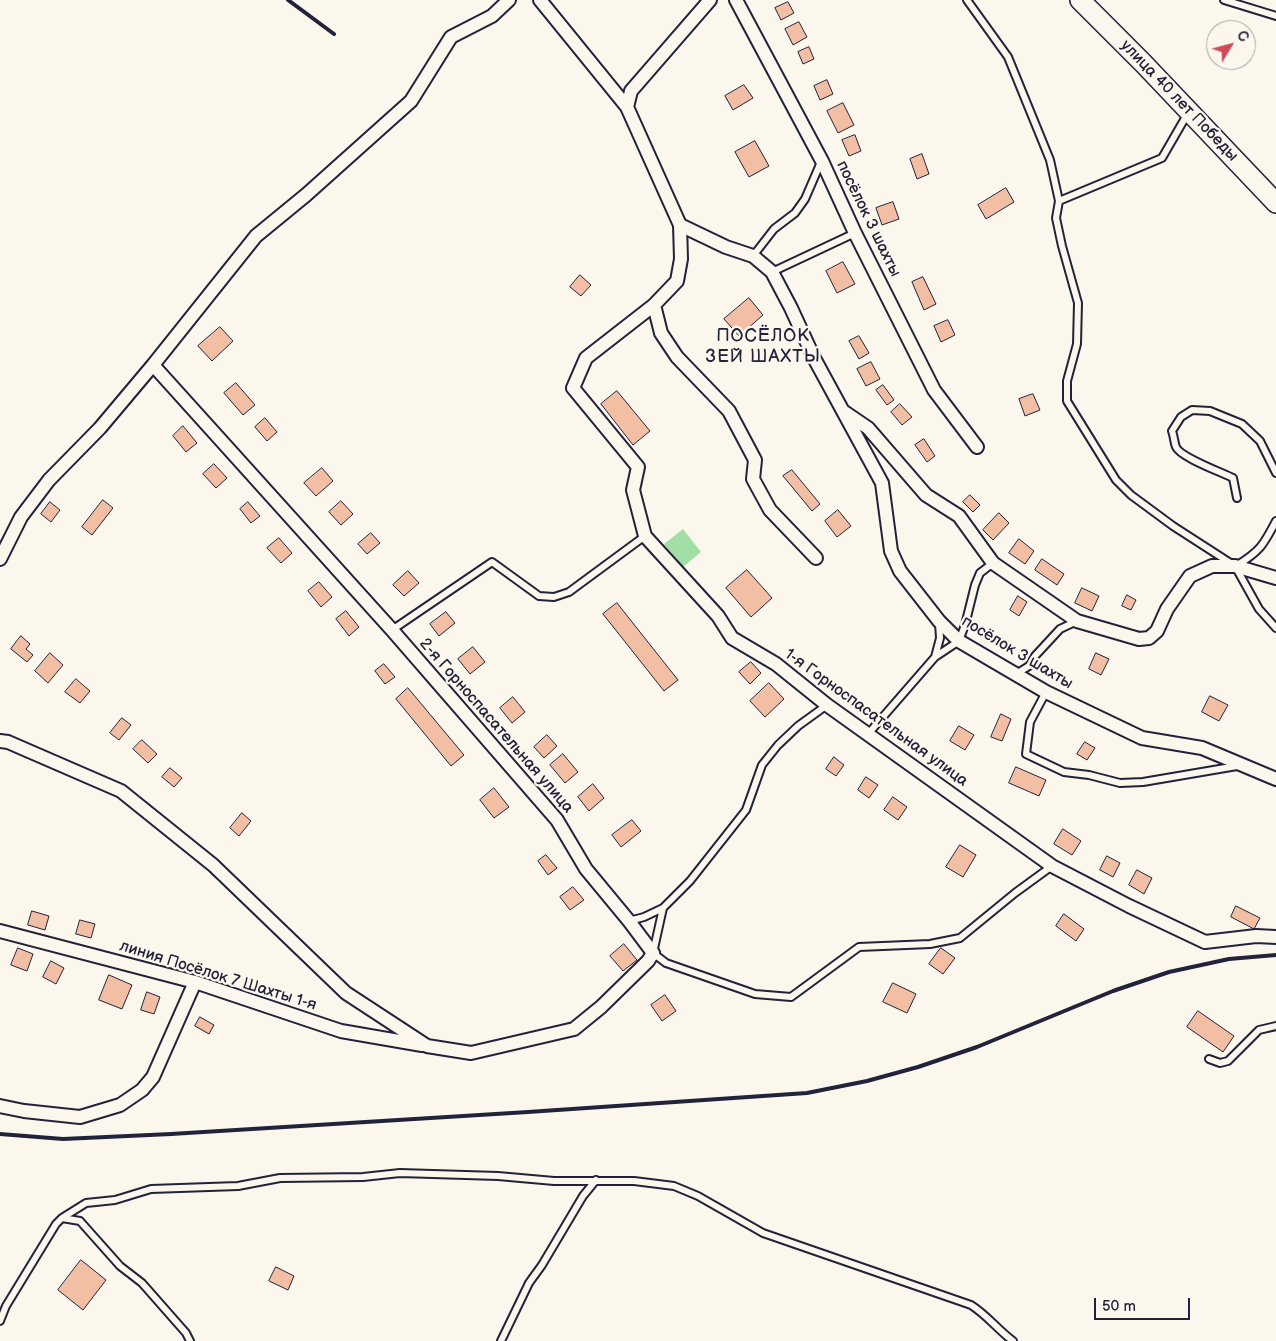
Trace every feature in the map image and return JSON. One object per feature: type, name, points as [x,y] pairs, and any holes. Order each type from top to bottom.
[{"type":"main road","name":"улица 40 лет Победы","points":[[1080,0],[1276,203]]},
{"type":"street","points":[[0,559],[20,518],[49,480],[100,428],[154,365],[256,236],[306,195],[411,101],[451,37],[492,16],[509,0]]},
{"type":"street","points":[[540,0],[627,107],[680,225],[681,259],[677,281],[654,305],[661,333],[677,357],[729,411],[755,460],[753,479],[770,510],[816,558]]},
{"type":"street","points":[[627,107],[631,91],[710,0]]},
{"type":"street","name":"посёлок 3 шахты","points":[[736,0],[822,161],[855,233],[934,390],[976,447]]},
{"type":"street","name":"посёлок 3 шахты","points":[[680,225],[726,247],[754,256],[772,272],[841,410],[882,483],[891,551],[900,572],[939,621],[958,641],[1046,692],[1142,738],[1202,748],[1276,779]]},
{"type":"street","name":"1-я Горноспасательная улица","points":[[654,305],[586,358],[573,388],[638,467],[633,490],[645,536],[718,616],[732,638],[776,664],[827,705],[1052,866],[1129,906],[1205,942],[1256,936],[1276,937]]},
{"type":"street","name":"2-я Горноспасательная улица","points":[[154,365],[392,630],[557,820],[586,868],[653,953]]},
{"type":"street","name":"посёлок 3 шахты","points":[[841,410],[868,428],[926,495],[959,516],[993,563],[1077,621],[1139,639],[1149,638],[1157,631],[1167,609],[1190,576],[1212,566],[1235,566]]},
{"type":"street","points":[[1235,566],[1276,578]]},
{"type":"street","points":[[0,741],[8,742],[121,791],[213,865],[346,993],[427,1046],[471,1053],[574,1029],[601,1007],[648,962],[653,953]]},
{"type":"street","name":"линия Посёлок 7 Шахты 1-я","points":[[0,931],[195,982],[341,1031],[427,1046]]},
{"type":"street","points":[[0,1106],[24,1111],[80,1117],[120,1105],[142,1090],[153,1077],[195,982]]},
{"type":"lane","points":[[967,0],[1008,57],[1050,160],[1059,200],[1056,218],[1078,303],[1077,344],[1067,381],[1067,401],[1116,480],[1126,490],[1173,526],[1235,566],[1259,609],[1276,628]]},
{"type":"lane","points":[[1224,0],[1276,16]]},
{"type":"lane","points":[[1059,200],[1162,158],[1189,112]]},
{"type":"lane","points":[[754,256],[774,229],[800,206],[822,161]]},
{"type":"lane","points":[[772,272],[855,233]]},
{"type":"lane","points":[[1238,498],[1233,478],[1190,459],[1176,449],[1172,431],[1180,417],[1192,410],[1210,411],[1242,424],[1260,441],[1276,473]]},
{"type":"lane","points":[[1235,566],[1263,546],[1276,521]]},
{"type":"lane","points":[[392,630],[492,562],[540,596],[554,598],[569,592],[645,536]]},
{"type":"lane","points":[[868,734],[935,656],[958,641],[966,625],[975,585],[980,573],[993,563]]},
{"type":"lane","points":[[935,656],[940,638],[939,621]]},
{"type":"lane","points":[[1016,674],[1029,666],[1035,656],[1060,629],[1077,621]]},
{"type":"lane","points":[[1046,692],[1030,722],[1026,754],[1064,772],[1089,775],[1120,783],[1143,782],[1242,765]]},
{"type":"lane","points":[[629,921],[644,917],[663,908],[690,881],[746,810],[762,765],[772,752],[798,726],[827,705]]},
{"type":"lane","points":[[663,908],[653,953],[666,963],[755,994],[791,997],[859,946],[930,944],[960,938],[1015,893],[1052,866]]},
{"type":"lane","points":[[1209,1059],[1220,1063],[1228,1061],[1259,1030],[1276,1026]]},
{"type":"lane","points":[[0,1321],[6,1306],[56,1224],[86,1203],[115,1200],[152,1189],[238,1186],[280,1178],[363,1177],[400,1173],[498,1176],[554,1181],[634,1181],[674,1186],[698,1196],[764,1233],[971,1306],[983,1313],[1000,1332],[1013,1341]]},
{"type":"lane","points":[[501,1341],[529,1283],[542,1265],[583,1196],[596,1180]]},
{"type":"lane","points":[[62,1218],[80,1221],[120,1266],[142,1283],[186,1333],[190,1341]]},
{"type":"green space","points":[[683,529],[701,552],[683,567],[664,544]]},
{"type":"building","points":[[788,2],[794,13],[781,20],[775,8]]},
{"type":"building","points":[[799,22],[807,37],[793,45],[785,29]]},
{"type":"building","points":[[809,47],[814,59],[803,64],[798,52]]},
{"type":"building","points":[[827,80],[833,94],[820,100],[814,86]]},
{"type":"building","points":[[744,85],[753,98],[733,110],[725,96]]},
{"type":"building","points":[[843,103],[854,125],[838,133],[827,111]]},
{"type":"building","points":[[855,135],[861,151],[849,156],[842,140]]},
{"type":"building","points":[[755,141],[769,166],[749,177],[735,152]]},
{"type":"building","points":[[922,154],[929,174],[917,179],[910,159]]},
{"type":"building","points":[[1006,188],[1014,202],[986,219],[978,205]]},
{"type":"building","points":[[893,202],[899,219],[882,225],[876,208]]},
{"type":"building","points":[[843,262],[855,284],[837,293],[826,271]]},
{"type":"building","points":[[580,275],[591,285],[581,296],[570,287]]},
{"type":"building","points":[[923,277],[936,304],[924,310],[912,282]]},
{"type":"building","points":[[749,298],[763,315],[739,336],[724,319]]},
{"type":"building","points":[[948,320],[955,335],[941,342],[934,326]]},
{"type":"building","points":[[220,327],[233,341],[212,361],[198,346]]},
{"type":"building","points":[[859,336],[869,353],[859,359],[849,341]]},
{"type":"building","points":[[871,362],[880,379],[866,386],[857,369]]},
{"type":"building","points":[[236,383],[255,405],[243,415],[224,393]]},
{"type":"building","points":[[883,385],[894,400],[887,405],[876,390]]},
{"type":"building","points":[[617,391],[650,431],[633,445],[601,404]]},
{"type":"building","points":[[1033,394],[1040,410],[1025,416],[1019,399]]},
{"type":"building","points":[[900,404],[912,417],[902,425],[891,412]]},
{"type":"building","points":[[265,418],[277,432],[267,441],[255,427]]},
{"type":"building","points":[[183,426],[197,443],[186,452],[173,436]]},
{"type":"building","points":[[924,439],[935,456],[927,462],[915,445]]},
{"type":"building","points":[[214,464],[227,478],[216,488],[203,474]]},
{"type":"building","points":[[322,468],[333,481],[316,496],[304,483]]},
{"type":"building","points":[[792,470],[820,504],[812,511],[783,476]]},
{"type":"building","points":[[970,495],[980,505],[973,512],[963,502]]},
{"type":"building","points":[[103,500],[113,508],[92,535],[82,527]]},
{"type":"building","points":[[341,501],[353,514],[341,525],[329,512]]},
{"type":"building","points":[[50,502],[60,510],[51,522],[41,514]]},
{"type":"building","points":[[248,502],[260,516],[251,523],[240,509]]},
{"type":"building","points":[[838,510],[851,526],[837,537],[825,521]]},
{"type":"building","points":[[999,513],[1009,523],[993,540],[983,530]]},
{"type":"building","points":[[371,533],[380,543],[367,554],[358,544]]},
{"type":"building","points":[[279,538],[292,553],[281,563],[267,548]]},
{"type":"building","points":[[1019,539],[1034,551],[1025,564],[1009,553]]},
{"type":"building","points":[[1042,559],[1064,574],[1057,585],[1035,570]]},
{"type":"building","points":[[747,570],[772,598],[751,617],[726,588]]},
{"type":"building","points":[[408,571],[419,583],[404,596],[393,585]]},
{"type":"building","points":[[319,582],[332,597],[321,607],[308,591]]},
{"type":"building","points":[[1082,588],[1099,596],[1092,611],[1075,603]]},
{"type":"building","points":[[1127,595],[1136,600],[1131,610],[1122,606]]},
{"type":"building","points":[[1018,596],[1027,602],[1019,616],[1010,610]]},
{"type":"building","points":[[617,603],[678,680],[664,691],[603,614]]},
{"type":"building","points":[[346,611],[359,627],[349,636],[336,619]]},
{"type":"building","points":[[446,612],[455,623],[439,636],[430,624]]},
{"type":"building","points":[[21,636],[30,644],[26,649],[33,655],[27,662],[11,649]]},
{"type":"building","points":[[473,647],[485,662],[470,674],[458,659]]},
{"type":"building","points":[[50,653],[63,665],[48,683],[35,671]]},
{"type":"building","points":[[1096,653],[1109,659],[1101,675],[1089,669]]},
{"type":"building","points":[[751,662],[761,673],[750,684],[739,672]]},
{"type":"building","points":[[384,664],[395,677],[385,684],[375,671]]},
{"type":"building","points":[[76,679],[90,691],[80,703],[65,692]]},
{"type":"building","points":[[769,683],[784,699],[765,717],[750,701]]},
{"type":"building","points":[[408,688],[464,755],[451,766],[396,699]]},
{"type":"building","points":[[1210,696],[1228,705],[1219,721],[1202,712]]},
{"type":"building","points":[[513,697],[525,712],[512,723],[500,708]]},
{"type":"building","points":[[1001,714],[1011,719],[1002,741],[991,737]]},
{"type":"building","points":[[122,718],[131,725],[119,740],[110,733]]},
{"type":"building","points":[[959,726],[974,735],[965,750],[950,741]]},
{"type":"building","points":[[547,735],[557,746],[544,758],[534,747]]},
{"type":"building","points":[[142,740],[157,754],[148,763],[133,749]]},
{"type":"building","points":[[1085,742],[1095,748],[1087,760],[1077,754]]},
{"type":"building","points":[[563,754],[578,772],[565,783],[550,765]]},
{"type":"building","points":[[834,757],[844,765],[836,776],[826,769]]},
{"type":"building","points":[[1016,767],[1046,780],[1039,796],[1009,783]]},
{"type":"building","points":[[170,768],[182,778],[174,787],[162,777]]},
{"type":"building","points":[[866,777],[878,785],[869,798],[858,790]]},
{"type":"building","points":[[593,784],[604,798],[589,811],[578,797]]},
{"type":"building","points":[[494,788],[509,807],[494,818],[480,800]]},
{"type":"building","points":[[893,797],[907,807],[898,820],[884,810]]},
{"type":"building","points":[[242,813],[251,821],[239,836],[230,828]]},
{"type":"building","points":[[632,820],[641,831],[621,847],[612,835]]},
{"type":"building","points":[[1063,829],[1081,841],[1072,855],[1054,844]]},
{"type":"building","points":[[960,845],[976,855],[963,877],[946,867]]},
{"type":"building","points":[[546,855],[557,868],[548,875],[538,861]]},
{"type":"building","points":[[1107,856],[1120,863],[1113,877],[1100,870]]},
{"type":"building","points":[[1137,870],[1152,878],[1144,894],[1129,885]]},
{"type":"building","points":[[573,887],[584,900],[570,910],[560,897]]},
{"type":"building","points":[[1236,906],[1260,918],[1254,929],[1231,917]]},
{"type":"building","points":[[32,911],[49,916],[45,930],[28,925]]},
{"type":"building","points":[[1064,914],[1084,929],[1076,941],[1056,926]]},
{"type":"building","points":[[80,920],[95,924],[91,938],[76,934]]},
{"type":"building","points":[[624,944],[637,960],[623,971],[610,956]]},
{"type":"building","points":[[18,948],[33,954],[27,971],[11,965]]},
{"type":"building","points":[[941,948],[955,958],[943,974],[929,964]]},
{"type":"building","points":[[51,961],[64,968],[56,984],[43,977]]},
{"type":"building","points":[[109,975],[132,985],[122,1009],[99,1000]]},
{"type":"building","points":[[893,983],[916,994],[907,1013],[883,1002]]},
{"type":"building","points":[[147,992],[160,997],[154,1014],[141,1010]]},
{"type":"building","points":[[665,995],[676,1011],[662,1021],[651,1005]]},
{"type":"building","points":[[1198,1011],[1234,1036],[1223,1052],[1187,1027]]},
{"type":"building","points":[[200,1017],[214,1025],[209,1034],[195,1026]]},
{"type":"building","points":[[81,1260],[106,1280],[83,1310],[58,1290]]},
{"type":"building","points":[[276,1267],[294,1276],[288,1290],[269,1281]]},
{"type":"railway","points":[[288,0],[334,34]]},
{"type":"railway","points":[[0,1134],[63,1139],[171,1134],[807,1093],[867,1081],[918,1067],[977,1047],[1113,991],[1169,972],[1229,959],[1276,955]]},
{"type":"district","name":"ПОСЁЛОК 3ЕЙ ШАХТЫ","points":[[763,346]]}]
